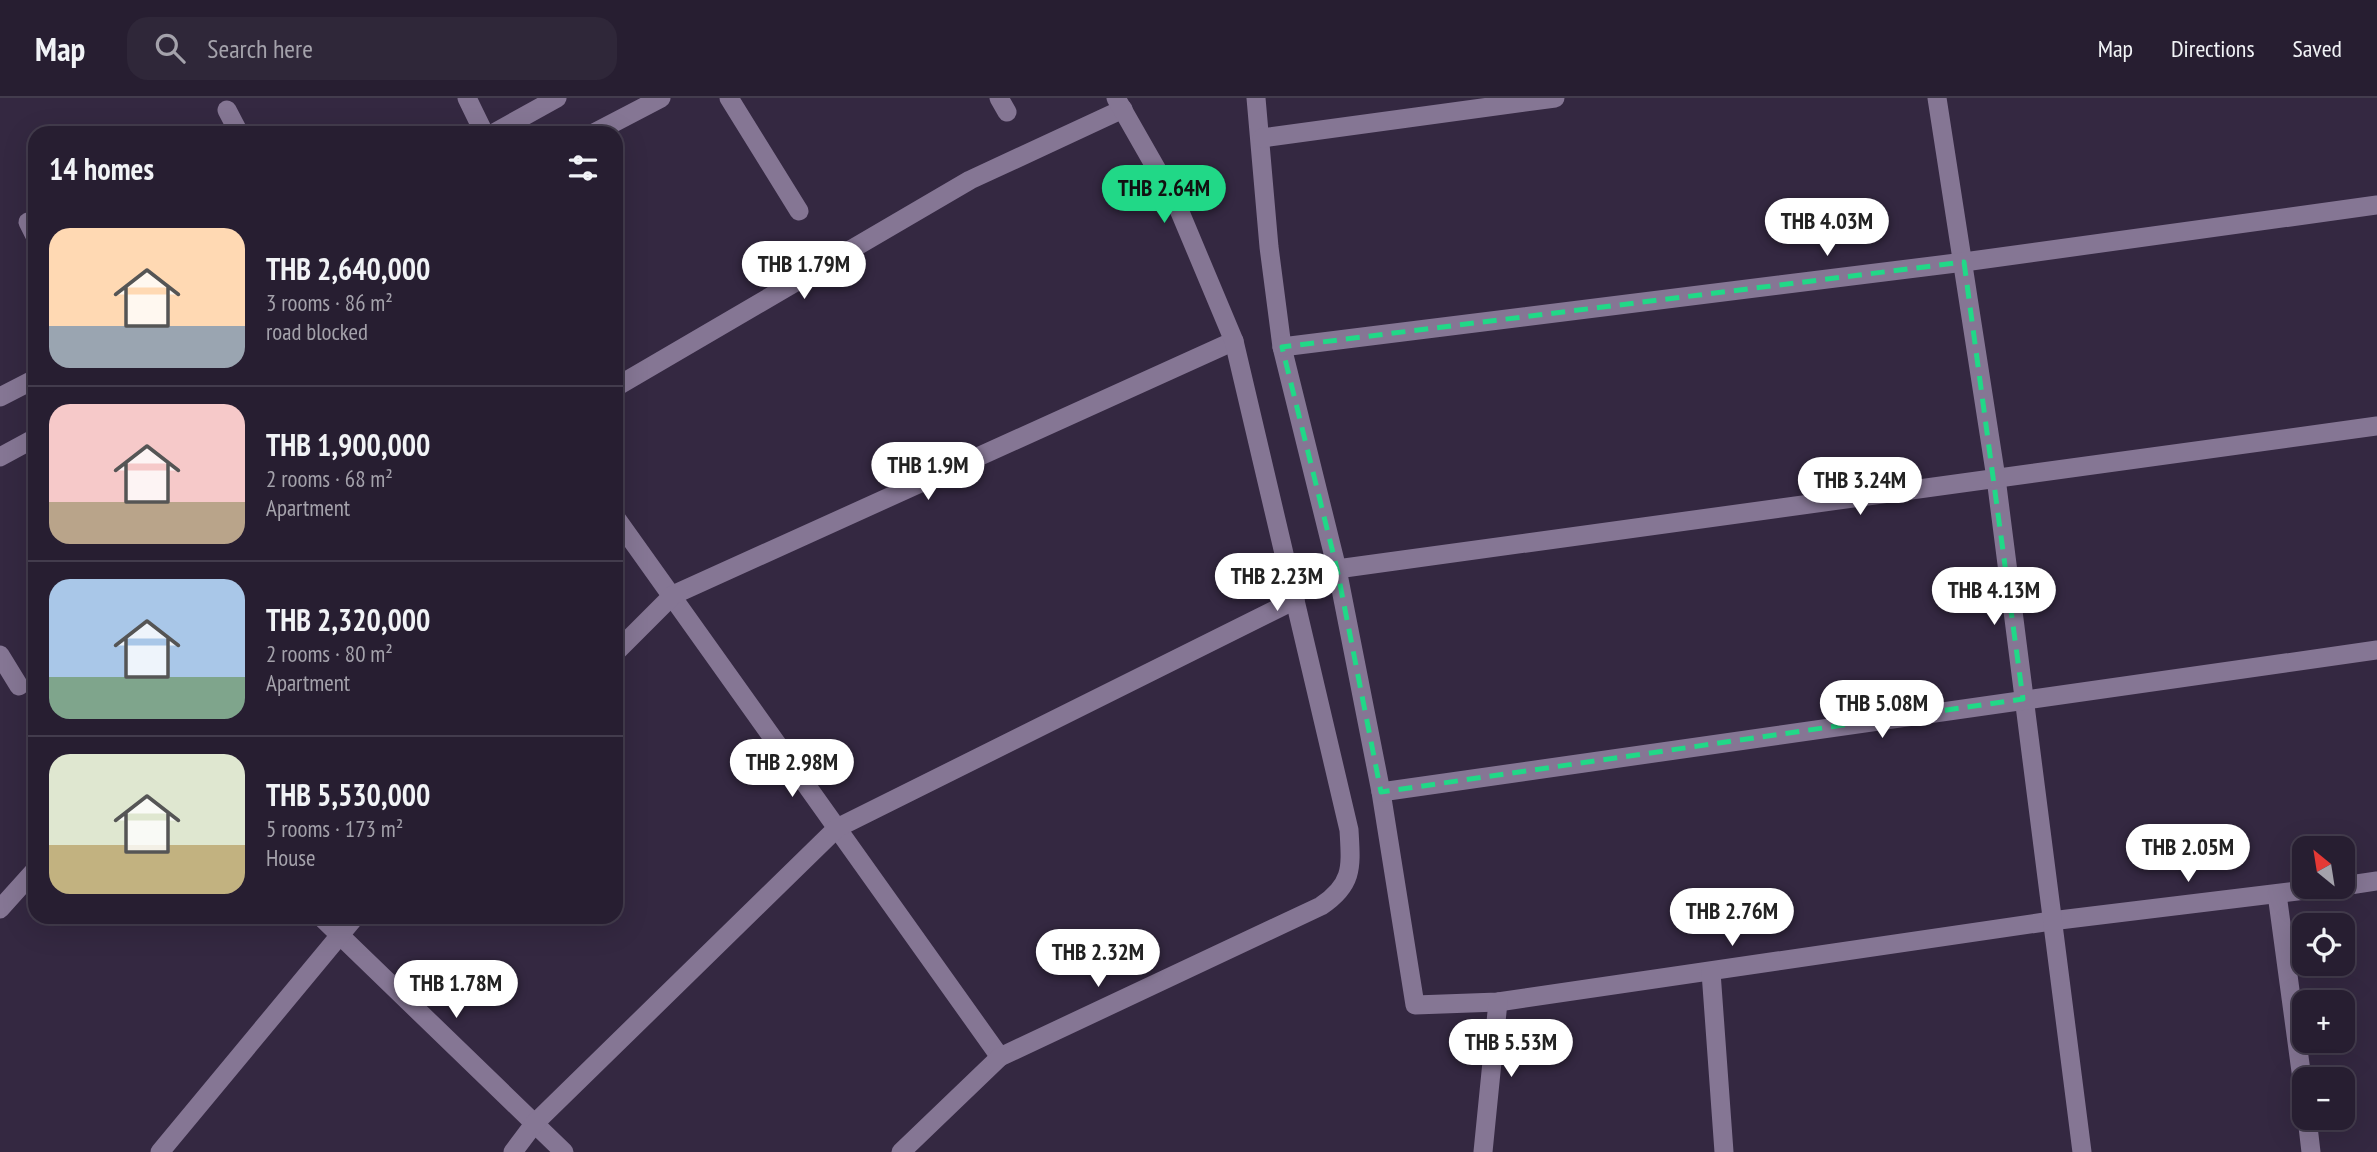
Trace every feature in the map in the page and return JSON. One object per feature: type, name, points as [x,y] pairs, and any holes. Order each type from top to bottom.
[{"type":"street","points":[[467,98],[481,126]]},
{"type":"street","points":[[507,126],[557,98]]},
{"type":"street","points":[[607,126],[661,98]]},
{"type":"street","points":[[729,98],[799,211]]},
{"type":"street","points":[[1256,98],[1262,138],[1269,247],[1282,347],[1337,569],[1381,792],[1415,1005],[1498,1002],[2051,921],[2292,892]]},
{"type":"street","points":[[1262,138],[1555,98]]},
{"type":"street","points":[[1937,98],[1996,478],[2082,1152]]},
{"type":"street","points":[[623,383],[970,180],[1120,104],[1177,205],[1234,341],[1349,830],[1351,856],[1347,883],[1338,895],[1321,906],[1000,1057],[901,1152]]},
{"type":"street","points":[[227,110],[235,126]]},
{"type":"street","points":[[1282,347],[1964,262],[2377,205]]},
{"type":"street","points":[[623,645],[673,595],[1234,341]]},
{"type":"street","points":[[0,397],[28,383]]},
{"type":"street","points":[[1337,569],[2377,426]]},
{"type":"street","points":[[0,457],[28,442]]},
{"type":"street","points":[[623,527],[1000,1057]]},
{"type":"street","points":[[513,1152],[534,1124],[837,828],[1295,600]]},
{"type":"street","points":[[1381,792],[2377,650]]},
{"type":"street","points":[[0,655],[19,686]]},
{"type":"street","points":[[0,909],[28,878]]},
{"type":"street","points":[[2356,884],[2377,881]]},
{"type":"street","points":[[2277,894],[2300,1067]]},
{"type":"street","points":[[328,924],[564,1152]]},
{"type":"street","points":[[160,1152],[348,924]]},
{"type":"street","points":[[1710,972],[1724,1152]]},
{"type":"street","points":[[1483,1152],[1498,1002]]},
{"type":"street","points":[[2308,1130],[2311,1152]]},
{"type":"highlighted area","points":[[1964,262],[2023,699],[1381,792],[1337,569],[1282,347]]}]
